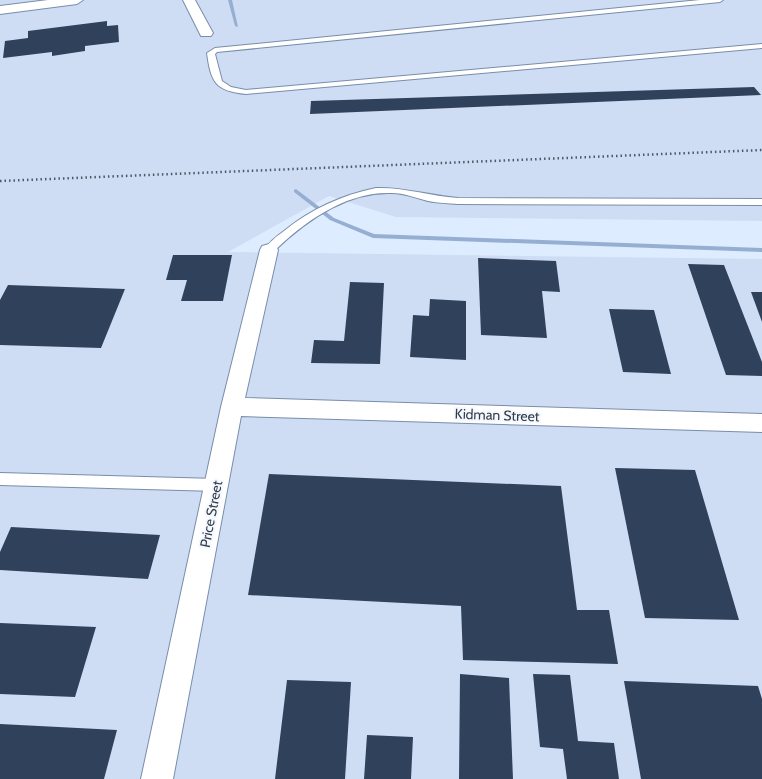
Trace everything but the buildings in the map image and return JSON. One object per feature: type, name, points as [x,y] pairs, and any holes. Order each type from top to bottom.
[{"type":"street","points":[[0,10],[77,0]]},
{"type":"street","points":[[189,0],[206,33]]},
{"type":"street","name":"Price Street","points":[[157,779],[232,407],[269,250]]},
{"type":"street","name":"Kidman Street","points":[[232,407],[762,423]]},
{"type":"lane","points":[[720,0],[215,50],[211,53],[213,72],[218,83],[224,88],[246,92],[762,46]]},
{"type":"lane","points":[[269,250],[298,224],[342,200],[361,194],[385,190],[410,193],[439,200],[458,201],[762,202]]},
{"type":"lane","points":[[0,479],[216,485]]},
{"type":"shaded area","points":[[0,0],[762,0],[762,221],[396,217],[329,196],[228,252],[762,259],[762,779],[0,779]]},
{"type":"waterway","points":[[230,0],[237,26]]},
{"type":"waterway","points":[[296,191],[332,219],[373,236],[762,250]]},
{"type":"railway","points":[[0,181],[762,150]]}]
